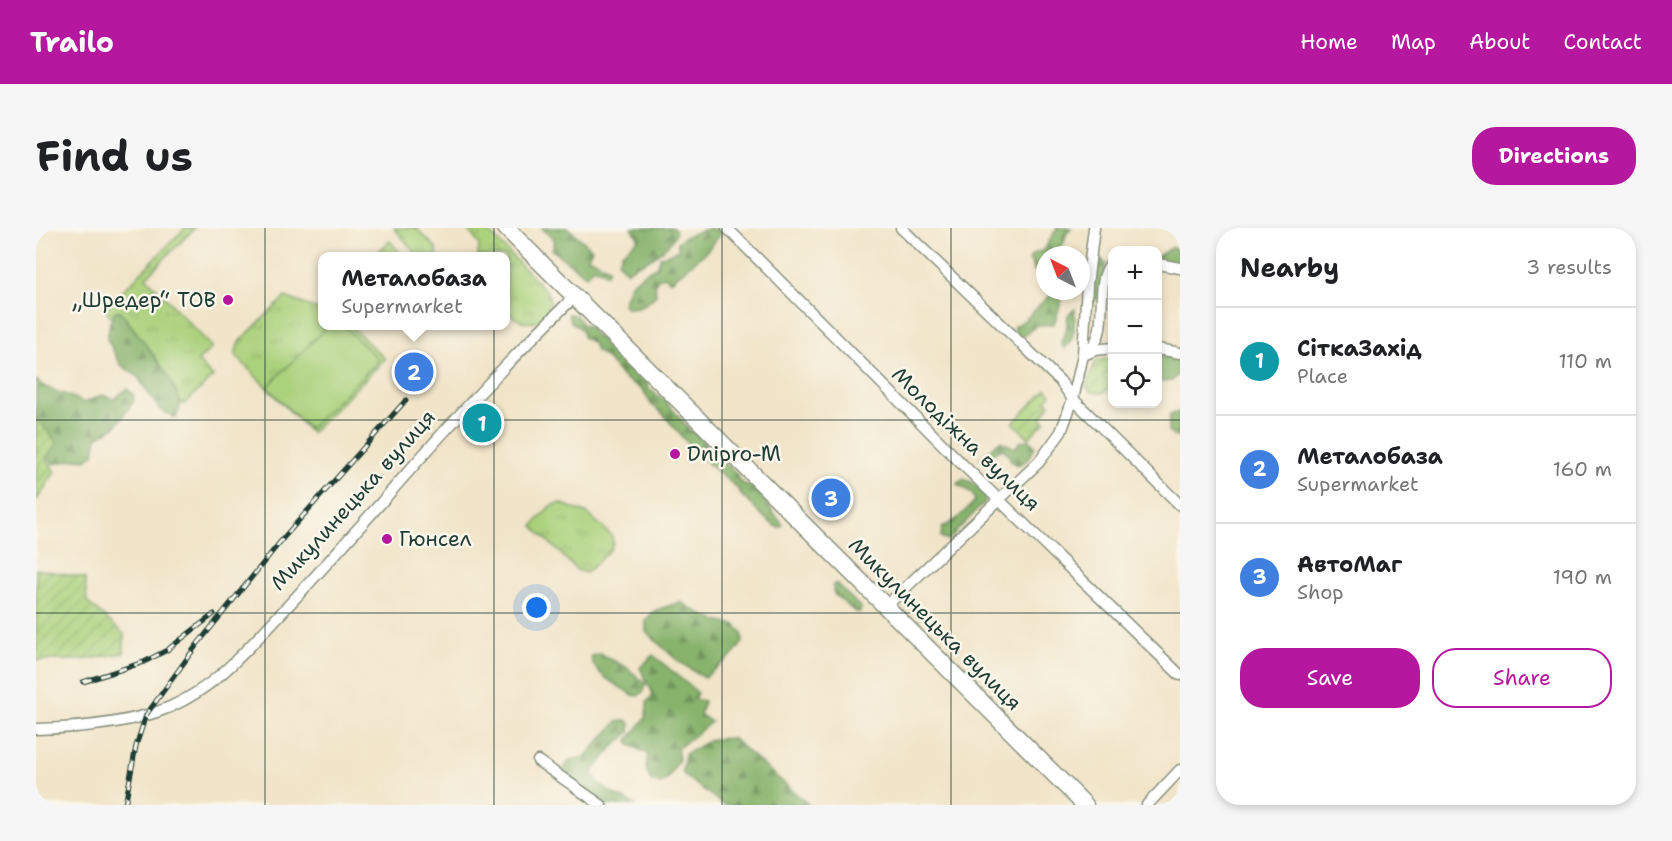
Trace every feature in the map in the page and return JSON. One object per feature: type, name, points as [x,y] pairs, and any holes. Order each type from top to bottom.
[{"type":"highway","name":"Микулинецька вулиця","points":[[506,228],[1085,805]]},
{"type":"street","name":"Молодіжна вулиця","points":[[728,228],[999,499],[1180,675]]},
{"type":"street","points":[[901,228],[1060,381],[1073,399],[1180,505]]},
{"type":"street","points":[[885,606],[1038,462],[1061,432],[1073,399],[1083,355],[1087,285],[1094,228]]},
{"type":"street","points":[[1162,265],[1180,267]]},
{"type":"street","points":[[1083,355],[1097,338],[1108,270]]},
{"type":"street","name":"Микулинецька вулиця","points":[[36,729],[65,728],[146,715],[171,707],[215,681],[330,562],[412,468],[522,349],[574,297]]},
{"type":"street","points":[[1083,355],[1095,350],[1108,349]]},
{"type":"street","points":[[1162,350],[1180,353]]},
{"type":"street","points":[[538,761],[601,805]]},
{"type":"street","points":[[1147,805],[1180,770]]},
{"type":"green space","points":[[185,228],[195,228],[146,277],[212,347],[198,361],[213,377],[183,405],[105,309]]},
{"type":"green space","points":[[394,228],[416,228],[436,248],[437,252],[415,252]]},
{"type":"green space","points":[[466,228],[485,228],[508,252],[478,252],[479,244]]},
{"type":"green space","points":[[541,228],[568,228],[592,249],[588,257],[609,268],[607,274],[594,267],[586,276],[552,250],[555,240]]},
{"type":"green space","points":[[632,228],[673,228],[676,231],[675,236],[663,249],[627,272],[618,262],[622,253],[639,239]]},
{"type":"green space","points":[[710,228],[720,231],[720,235],[705,253],[671,281],[664,276],[659,278],[655,283],[656,295],[640,307],[627,308],[623,304],[631,284],[656,267],[660,257],[679,250],[677,242]]},
{"type":"green space","points":[[1057,228],[1071,228],[1060,246],[1046,246]]},
{"type":"green space","points":[[390,241],[400,252],[378,252]]},
{"type":"green space","points":[[1172,247],[1180,250],[1180,260],[1175,264],[1162,262],[1162,253]]},
{"type":"green space","points":[[1036,253],[1035,272],[1029,259]]},
{"type":"green space","points":[[510,254],[547,292],[550,300],[550,308],[540,320],[524,322],[510,314]]},
{"type":"green space","points":[[1100,258],[1106,264],[1098,297],[1092,304],[1091,279]]},
{"type":"green space","points":[[285,297],[318,309],[318,330],[355,330],[385,359],[311,433],[235,355],[239,342]]},
{"type":"green space","points":[[1062,300],[1054,324],[1037,325],[1023,337],[1015,334],[1014,326],[1043,302]]},
{"type":"green space","points":[[1075,309],[1071,341],[1064,349],[1061,341],[1066,332],[1068,315]]},
{"type":"green space","points":[[115,311],[120,311],[172,383],[180,404],[176,418],[159,409],[137,376],[121,365],[107,339]]},
{"type":"green space","points":[[568,314],[577,317],[582,325],[588,326],[597,337],[606,341],[609,348],[624,358],[636,377],[648,383],[649,389],[664,399],[690,430],[696,432],[704,443],[735,472],[740,482],[760,495],[783,525],[779,528],[769,522],[736,487],[697,453],[662,413],[651,404],[645,393],[624,378],[607,359],[596,351],[593,343],[583,337],[582,330],[570,321]]},
{"type":"green space","points":[[324,330],[348,330],[379,360],[309,429],[267,387]]},
{"type":"green space","points":[[1162,355],[1172,358],[1180,357],[1180,372],[1172,381],[1162,382]]},
{"type":"green space","points":[[1108,358],[1108,391],[1102,393],[1091,392],[1086,386],[1096,360]]},
{"type":"green space","points":[[36,380],[47,388],[84,403],[102,395],[114,399],[127,389],[133,394],[134,401],[115,427],[97,437],[94,454],[86,460],[76,459],[54,464],[39,448],[36,429]]},
{"type":"green space","points":[[1046,389],[1051,394],[1046,400],[1050,404],[1041,418],[1045,421],[1029,438],[1013,423]]},
{"type":"green space","points":[[1178,412],[1180,414],[1180,435],[1175,437],[1168,432],[1170,415]]},
{"type":"green space","points":[[36,417],[57,443],[46,458],[55,472],[36,501]]},
{"type":"green space","points":[[1030,440],[1035,447],[1026,461],[1018,465],[1011,461],[1003,449],[980,458],[1000,441],[1015,448],[1021,441]]},
{"type":"green space","points":[[963,479],[972,482],[984,494],[985,502],[948,540],[941,537],[942,528],[957,519],[975,501],[972,493],[957,484]]},
{"type":"green space","points":[[560,503],[588,514],[612,536],[613,542],[610,550],[586,573],[577,570],[533,526],[550,506]]},
{"type":"green space","points":[[36,569],[85,578],[87,602],[124,634],[124,653],[81,660],[36,660]]},
{"type":"green space","points":[[836,583],[861,608],[860,612],[855,612],[834,594],[833,585]]},
{"type":"green space","points":[[680,602],[712,619],[734,624],[742,632],[743,642],[734,654],[704,678],[678,661],[646,632],[646,620],[654,611]]},
{"type":"green space","points":[[600,654],[626,667],[646,684],[644,691],[638,696],[633,695],[601,674],[591,656]]},
{"type":"green space","points":[[653,655],[698,693],[693,699],[704,701],[700,714],[711,722],[677,749],[679,759],[668,778],[660,784],[650,780],[646,768],[648,754],[630,745],[628,740],[646,717],[647,702],[653,694],[640,668]]},
{"type":"green space","points":[[627,720],[630,724],[630,732],[613,747],[593,771],[604,788],[635,805],[605,805],[564,775],[563,770],[570,760],[585,757],[617,722]]},
{"type":"green space","points":[[732,738],[809,805],[724,805],[682,772],[685,754],[712,739]]},
{"type":"railway","points":[[125,805],[136,746],[146,715],[196,646],[285,536],[406,400]]},
{"type":"railway","points":[[83,682],[144,662],[167,650],[214,614]]},
{"type":"place","name":"„Шредер“ ТОВ","points":[[228,300]]},
{"type":"place","name":"Металобаза","points":[[414,372]]},
{"type":"place","name":"СіткаЗахід","points":[[482,423]]},
{"type":"place","name":"Dnipro-M","points":[[675,454]]},
{"type":"place","name":"АвтоМаг","points":[[831,498]]},
{"type":"place","name":"Гюнсел","points":[[387,539]]}]
